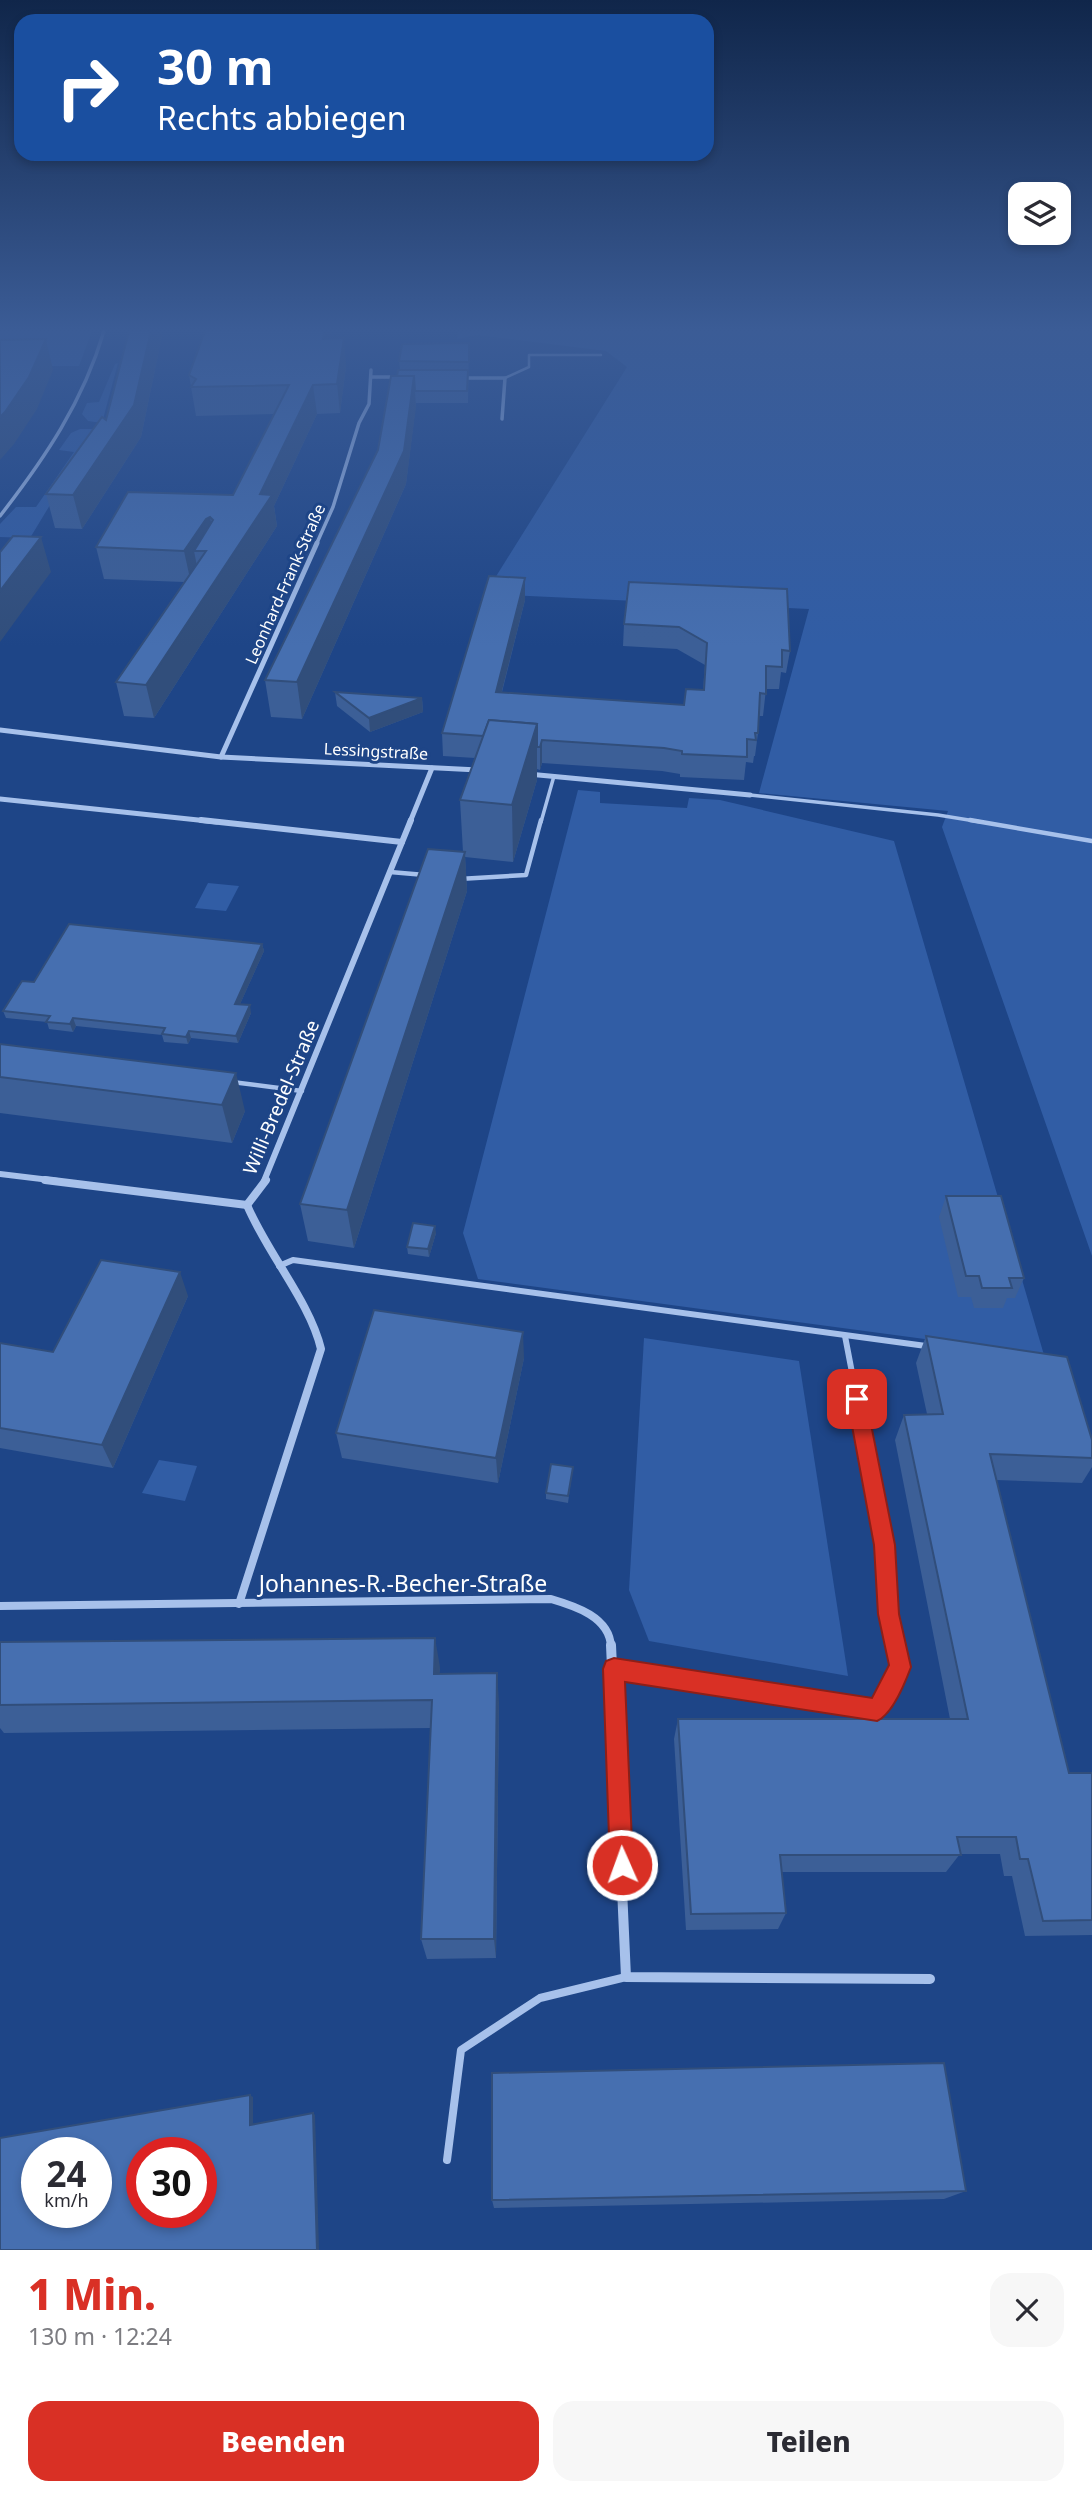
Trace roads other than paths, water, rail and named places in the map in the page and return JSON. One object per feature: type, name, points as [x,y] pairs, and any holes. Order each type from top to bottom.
[{"type":"street","points":[[0,516],[38,468],[59,436]]},
{"type":"street","name":"Leonhard-Frank-Straße","points":[[221,757],[333,507],[355,436]]},
{"type":"street","name":"Lessingstraße","points":[[0,730],[221,757],[489,770]]},
{"type":"street","name":"Willi-Bredel-Straße","points":[[247,1205],[269,1175],[432,768]]},
{"type":"street","points":[[515,772],[750,795]]},
{"type":"street","points":[[0,799],[402,842]]},
{"type":"street","points":[[0,1174],[247,1205],[260,1236],[316,1328],[321,1349],[239,1604]]},
{"type":"street","name":"Johannes-R.-Becher-Straße","points":[[0,1606],[551,1599],[587,1610],[611,1637],[626,1977]]},
{"type":"street","points":[[626,1977],[930,1979]]},
{"type":"lane","points":[[324,762],[327,753]]},
{"type":"lane","points":[[455,878],[468,880],[526,875],[554,776]]},
{"type":"lane","points":[[750,795],[938,815],[1092,841]]},
{"type":"lane","points":[[390,872],[427,875]]},
{"type":"lane","points":[[222,1081],[302,1091]]},
{"type":"lane","points":[[279,1266],[293,1260],[928,1346]]},
{"type":"lane","points":[[614,1669],[877,1710],[901,1667],[888,1614],[885,1545],[845,1336]]},
{"type":"lane","points":[[447,2161],[461,2050],[540,1998],[626,1977]]}]
